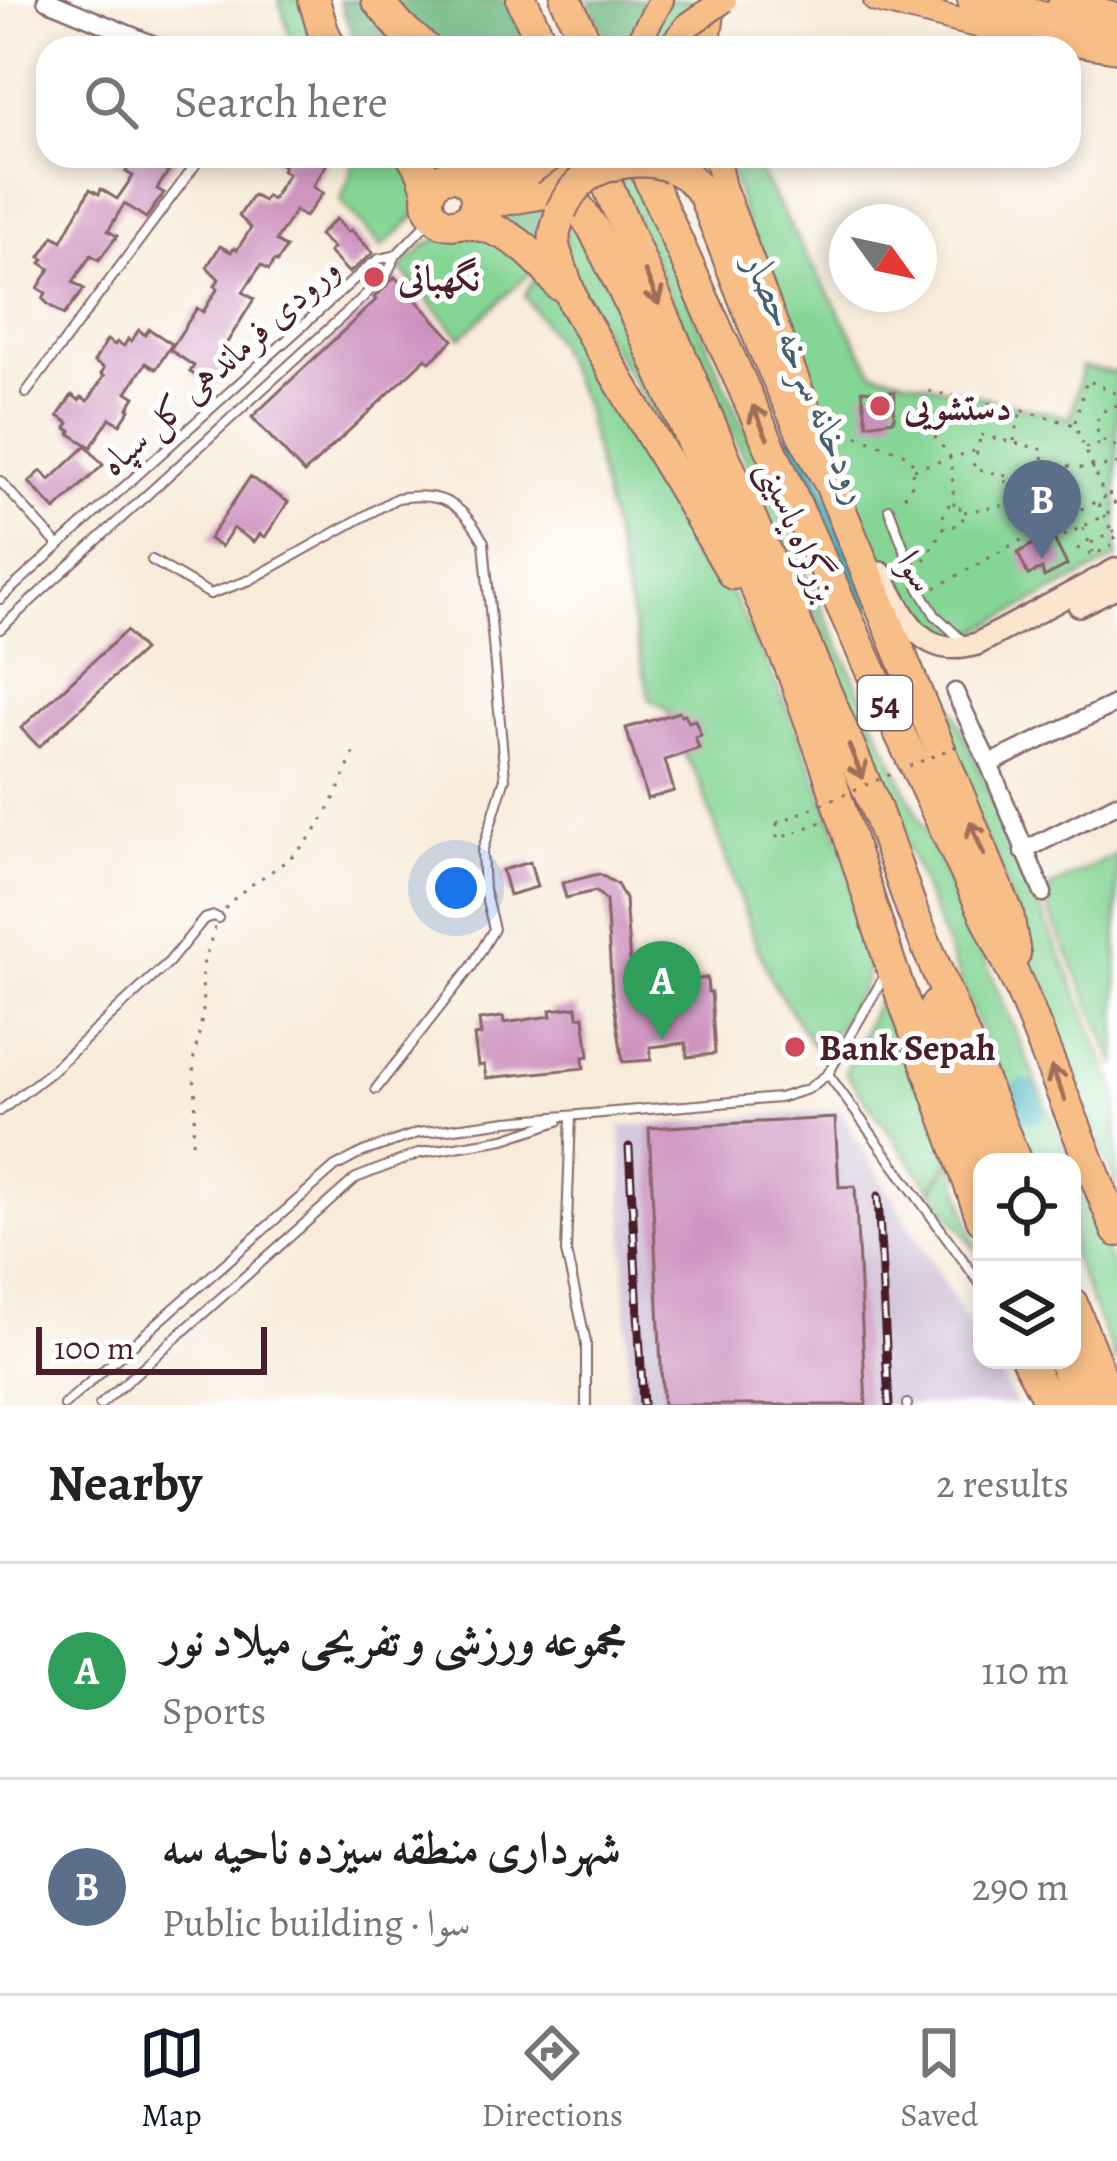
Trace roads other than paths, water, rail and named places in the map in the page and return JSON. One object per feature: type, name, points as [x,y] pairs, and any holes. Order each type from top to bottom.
[{"type":"highway","points":[[314,0],[326,26]]},
{"type":"highway","points":[[377,0],[411,36]]},
{"type":"highway","points":[[522,0],[538,36]]},
{"type":"highway","points":[[566,0],[583,36]]},
{"type":"highway","points":[[973,0],[1117,29]]},
{"type":"highway","points":[[420,168],[541,261],[574,304],[790,666]]},
{"type":"highway","name":"54","points":[[653,168],[884,700],[1021,990],[1117,1231]]},
{"type":"highway","points":[[657,168],[687,176],[703,193],[762,345],[830,484],[1008,914],[1021,990]]},
{"type":"highway","points":[[457,196],[532,171],[595,171]]},
{"type":"highway","points":[[532,171],[574,304]]},
{"type":"highway","points":[[532,171],[555,174],[603,249],[644,331],[790,666],[890,966],[973,1194]]},
{"type":"highway","name":"بزرگراه یاسینی","points":[[595,171],[875,806],[913,913]]},
{"type":"highway","points":[[913,913],[949,1063],[982,1153]]},
{"type":"highway","name":"54","points":[[913,913],[1012,1153]]},
{"type":"highway","points":[[1081,1326],[1112,1405]]},
{"type":"highway","points":[[1032,1369],[1051,1405]]},
{"type":"highway","points":[[1066,1369],[1080,1405]]},
{"type":"main road","points":[[642,36],[661,0]]},
{"type":"main road","points":[[709,36],[714,0]]},
{"type":"main road","points":[[679,36],[724,0]]},
{"type":"main road","points":[[876,0],[1032,36]]},
{"type":"main road","points":[[1061,0],[1117,16]]},
{"type":"main road","points":[[1081,44],[1117,50]]},
{"type":"main road","points":[[719,168],[811,416],[830,484]]},
{"type":"main road","points":[[457,196],[532,171]]},
{"type":"main road","name":"سوا","points":[[830,484],[913,630],[932,644],[973,645],[980,655],[1117,586]]},
{"type":"main road","points":[[973,645],[1117,569]]},
{"type":"street","points":[[46,0],[132,36]]},
{"type":"street","points":[[955,692],[1043,892]]},
{"type":"street","points":[[989,764],[1117,703]]},
{"type":"street","points":[[1023,851],[1117,804]]},
{"type":"lane","points":[[26,393],[193,168]]},
{"type":"lane","points":[[395,255],[457,196]]},
{"type":"lane","name":"ورودی فرماندهی کل سپاه","points":[[0,599],[370,265],[395,255]]},
{"type":"lane","name":"ورودی فرماندهی کل سپاه","points":[[0,629],[357,303],[387,274],[395,255]]},
{"type":"lane","points":[[0,481],[59,546]]},
{"type":"lane","points":[[152,560],[210,594],[250,580],[397,499],[416,495],[457,506],[484,542],[505,778],[482,852],[484,890],[494,929],[472,966],[376,1089]]},
{"type":"lane","points":[[889,509],[919,588],[935,615],[973,645]]},
{"type":"lane","points":[[0,1111],[169,962],[204,919],[218,918]]},
{"type":"lane","points":[[64,1405],[335,1167],[363,1152],[418,1132],[778,1098],[808,1088],[828,1074],[890,966]]},
{"type":"lane","points":[[828,1074],[973,1274]]},
{"type":"lane","points":[[100,1405],[356,1178],[420,1153],[504,1139],[571,1116]]},
{"type":"lane","points":[[571,1116],[566,1252],[586,1342],[586,1405]]},
{"type":"waterway","name":"رودخانه سرخه حصار","points":[[794,444],[862,600]]},
{"type":"waterway","points":[[1025,1093],[1031,1110]]},
{"type":"railway","points":[[629,1147],[643,1405]]},
{"type":"railway","points":[[878,1196],[889,1405]]},
{"type":"place","name":"نگهبانی","points":[[374,277]]},
{"type":"place","name":"دستشویی","points":[[880,406]]},
{"type":"place","name":"شهرداری منطقه سیزده ناحیه سه","points":[[1042,559]]},
{"type":"place","name":"مجموعه ورزشی و تفریحی میلاد نور","points":[[662,1040]]},
{"type":"place","name":"Bank Sepah","points":[[795,1047]]}]
